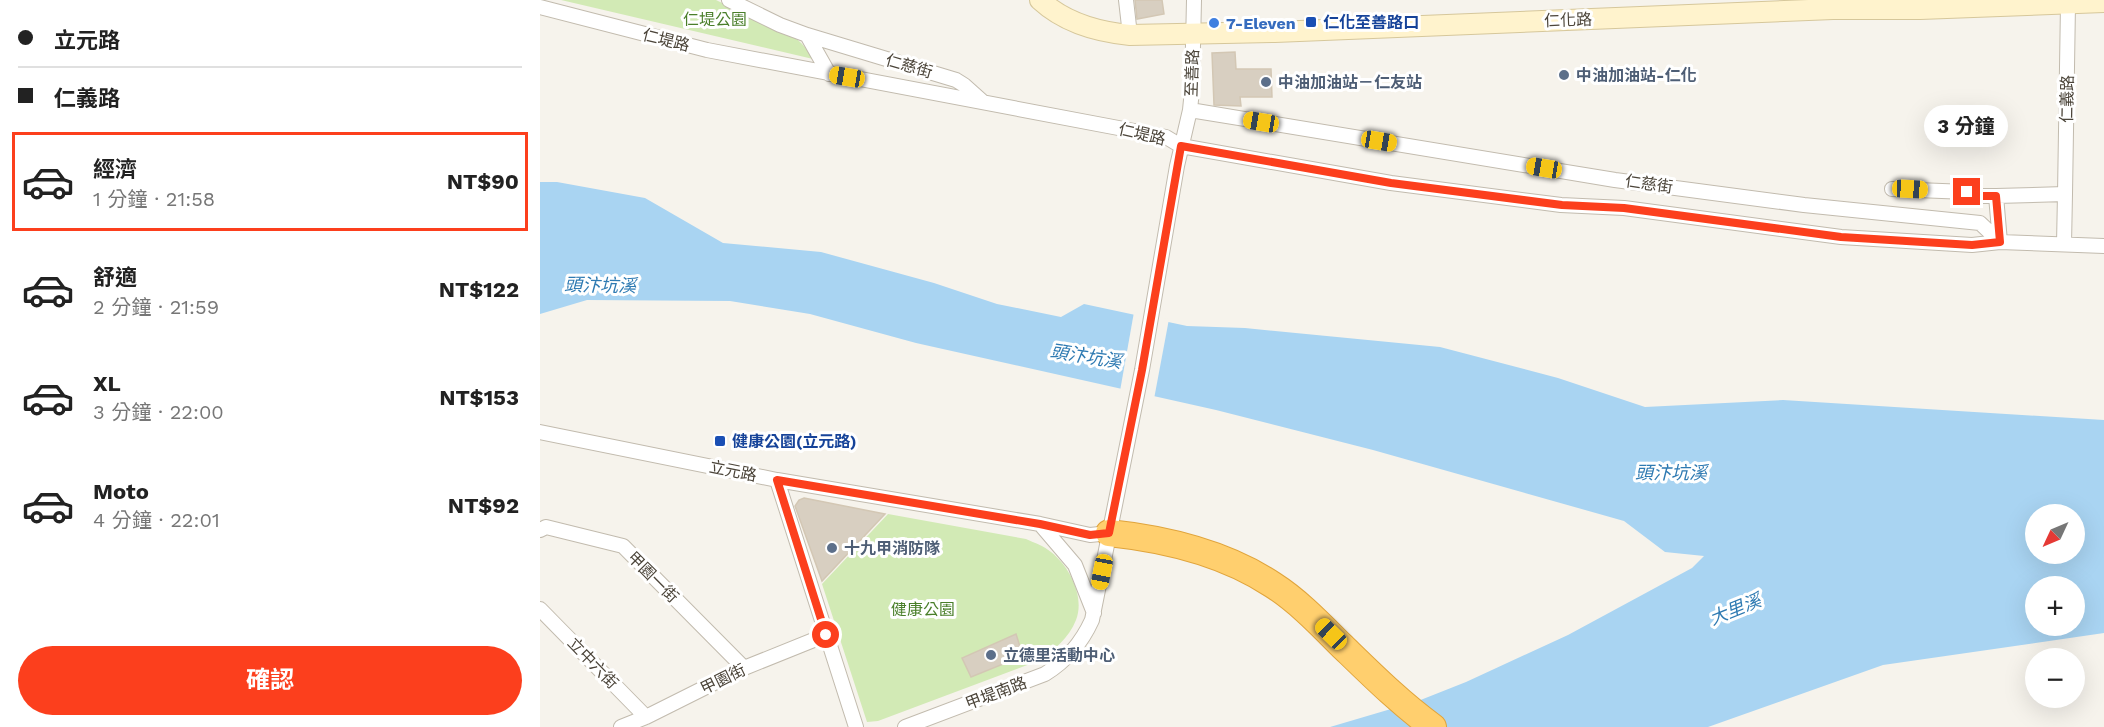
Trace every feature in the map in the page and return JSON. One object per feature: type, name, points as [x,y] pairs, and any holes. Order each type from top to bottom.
[{"type":"highway","points":[[1109,533],[1207,553],[1255,573],[1296,602],[1398,699],[1433,727]]},
{"type":"main road","name":"仁化路","points":[[1040,0],[1050,9],[1084,27],[1108,33],[1130,34],[1193,34],[1833,4],[1920,9],[2104,2]]},
{"type":"street","name":"仁慈街","points":[[729,0],[780,25],[807,35],[956,80],[983,102]]},
{"type":"street","points":[[1126,0],[1130,34]]},
{"type":"street","name":"至善路","points":[[1109,533],[1142,370],[1181,146],[1190,110],[1194,0]]},
{"type":"street","name":"仁義路","points":[[2064,244],[2068,4]]},
{"type":"street","name":"仁堤路","points":[[540,7],[707,50],[1166,137],[1181,146],[1391,183],[1562,205],[1624,208],[1841,237],[1972,245],[2000,242]]},
{"type":"street","points":[[807,35],[829,74]]},
{"type":"street","name":"仁慈街","points":[[1190,110],[1615,180],[1804,205],[1980,223],[2000,242]]},
{"type":"street","points":[[1892,189],[1967,192],[1976,196],[2065,194]]},
{"type":"street","points":[[1996,196],[2000,242],[2104,246]]},
{"type":"street","name":"立元路","points":[[540,432],[777,480],[856,727]]},
{"type":"street","points":[[777,480],[1040,524],[1090,535],[1109,533]]},
{"type":"street","points":[[1040,524],[1075,565],[1094,613]]},
{"type":"street","name":"甲園一街","points":[[540,530],[546,527],[623,546],[744,668]]},
{"type":"street","name":"甲堤南路","points":[[905,727],[1017,686],[1050,671],[1060,663],[1080,641],[1094,613],[1109,533]]},
{"type":"street","name":"立中六街","points":[[540,609],[646,717]]},
{"type":"street","name":"甲園街","points":[[621,727],[744,668],[826,635]]},
{"type":"green space","name":"仁堤公園","points":[[561,0],[716,0],[798,40],[813,59]]},
{"type":"green space","name":"健康公園","points":[[888,514],[1026,539],[1051,552],[1070,574],[1079,602],[1076,620],[1065,638],[1038,661],[878,721],[867,722],[822,584]]},
{"type":"water","points":[[540,182],[557,182],[645,198],[723,243],[821,252],[934,283],[997,304],[1061,317],[1084,304],[1187,326],[1245,328],[1440,347],[1558,378],[1645,407],[1783,400],[2104,420],[2104,633],[2085,636],[2085,576],[2025,576],[2025,636],[2083,636],[1883,665],[1708,727],[1330,727],[1418,701],[1466,682],[1568,635],[1692,568],[1704,556],[1665,552],[1624,521],[1373,450],[1216,410],[916,343],[810,314],[730,301],[587,300],[540,314]]},
{"type":"pier","points":[[1134,312],[1169,319],[1154,399],[1120,391]]},
{"type":"building","points":[[1135,0],[1162,0],[1164,14],[1137,19]]},
{"type":"building","points":[[1235,52],[1236,69],[1271,69],[1272,97],[1240,97],[1241,106],[1214,105],[1212,53]]},
{"type":"building","name":"十九甲消防隊","points":[[804,498],[885,514],[822,581],[795,506],[799,500]]},
{"type":"building","points":[[1016,634],[1023,656],[971,677],[962,658]]},
{"type":"place","name":"仁化至善路口","points":[[1311,22]]},
{"type":"place","name":"7-Eleven","points":[[1214,23]]},
{"type":"place","name":"中油加油站-仁化","points":[[1564,75]]},
{"type":"place","name":"中油加油站－仁友站","points":[[1266,82]]},
{"type":"place","name":"健康公園(立元路)","points":[[720,441]]},
{"type":"place","name":"十九甲消防隊","points":[[832,548]]},
{"type":"place","name":"立德里活動中心","points":[[991,655]]},
{"type":"route","points":[[826,635],[777,480],[1040,524],[1090,535],[1109,533],[1142,370],[1181,146],[1391,183],[1562,205],[1624,208],[1841,237],[1972,245],[2000,242],[1996,196],[1976,196],[1967,192]]},
{"type":"water label","name":"頭汴坑溪","points":[[600,285]]},
{"type":"water label","name":"頭汴坑溪","points":[[1086,356]]},
{"type":"water label","name":"頭汴坑溪","points":[[1671,472]]},
{"type":"water label","name":"大里溪","points":[[1735,609]]}]
